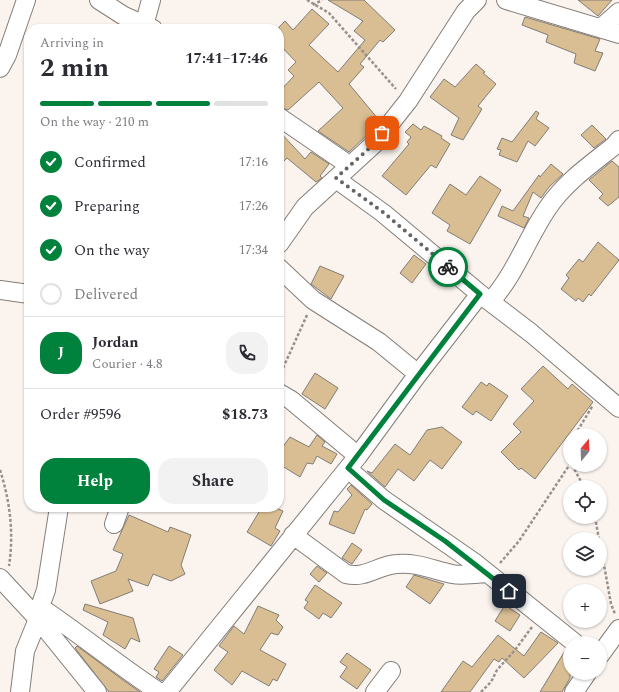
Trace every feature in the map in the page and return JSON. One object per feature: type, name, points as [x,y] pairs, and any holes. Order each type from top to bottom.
[{"type":"street","points":[[0,68],[7,55],[26,0]]},
{"type":"street","points":[[99,0],[139,24]]},
{"type":"street","points":[[148,24],[151,0]]},
{"type":"street","points":[[284,237],[305,207],[374,144],[408,101],[466,11],[477,0]]},
{"type":"street","points":[[506,0],[619,34]]},
{"type":"street","points":[[601,28],[619,12]]},
{"type":"street","points":[[284,120],[350,166]]},
{"type":"street","points":[[167,692],[353,462],[418,374],[486,298],[510,275],[547,208],[574,177],[614,146],[619,140]]},
{"type":"street","points":[[336,178],[384,213],[619,408]]},
{"type":"street","points":[[284,273],[313,300],[379,342],[418,374]]},
{"type":"street","points":[[0,290],[24,293]]},
{"type":"street","points":[[284,396],[291,400],[353,462],[384,500],[434,534],[566,636]]},
{"type":"street","points":[[20,692],[25,651],[46,590],[59,512]]},
{"type":"street","points":[[114,524],[118,512]]},
{"type":"street","points":[[293,535],[346,574],[356,577],[381,567],[406,563],[453,574],[487,574]]},
{"type":"street","points":[[3,582],[39,613],[97,692]]},
{"type":"street","points":[[39,613],[72,628],[123,668],[159,692]]},
{"type":"street","points":[[607,642],[618,623]]},
{"type":"street","points":[[375,692],[391,671]]},
{"type":"street","points":[[574,692],[582,680]]},
{"type":"path","points":[[307,0],[328,13],[408,101]]},
{"type":"path","points":[[313,5],[322,0]]},
{"type":"path","points":[[284,367],[313,300]]},
{"type":"path","points":[[579,428],[601,393]]},
{"type":"path","points":[[0,470],[7,492],[12,536],[3,582]]},
{"type":"path","points":[[487,574],[519,540],[566,472]]},
{"type":"path","points":[[605,576],[610,604],[618,623]]},
{"type":"path","points":[[481,692],[491,682],[497,670],[515,650],[540,615]]},
{"type":"building","points":[[328,0],[364,0],[395,30],[383,42],[380,40],[360,64],[364,67],[349,84],[379,120],[368,134],[349,152],[318,131],[343,108],[319,82],[288,110],[284,109],[284,87],[294,76],[288,70],[296,62],[284,49],[284,24],[282,24],[285,21],[293,30],[312,9],[329,24],[309,45],[338,72],[365,40],[354,31],[363,21]]},
{"type":"building","points":[[578,0],[612,0],[598,16]]},
{"type":"building","points":[[525,17],[600,39],[595,51],[603,53],[595,71],[574,63],[576,54],[546,42],[548,35],[522,25]]},
{"type":"building","points":[[476,64],[485,72],[483,73],[496,84],[478,106],[482,109],[463,140],[451,135],[459,118],[430,97],[444,79],[455,87]]},
{"type":"building","points":[[536,111],[539,113],[536,119],[549,128],[535,146],[528,141],[517,162],[499,155],[501,150],[497,149],[502,138],[512,142]]},
{"type":"building","points":[[413,124],[421,130],[424,126],[442,136],[441,138],[450,144],[436,168],[431,165],[406,195],[382,176],[409,144],[407,142],[411,137],[405,132]]},
{"type":"building","points":[[592,125],[606,139],[594,148],[581,135]]},
{"type":"building","points":[[284,136],[305,159],[311,152],[329,164],[320,176],[322,178],[316,182],[287,158],[284,161]]},
{"type":"building","points":[[612,161],[619,167],[619,197],[608,206],[599,198],[603,194],[589,180]]},
{"type":"building","points":[[551,164],[563,174],[549,187],[541,198],[533,192],[523,216],[529,218],[524,228],[498,216],[502,206],[513,211],[539,175],[540,177]]},
{"type":"building","points":[[480,176],[501,190],[470,244],[447,231],[450,225],[432,213],[450,184],[466,195]]},
{"type":"building","points":[[598,242],[619,260],[591,296],[589,294],[583,302],[578,298],[576,301],[561,289],[569,278],[566,275],[579,259],[583,262]]},
{"type":"building","points":[[414,255],[426,264],[412,283],[400,273]]},
{"type":"building","points":[[320,266],[344,276],[331,299],[311,284]]},
{"type":"building","points":[[543,366],[568,389],[572,384],[593,402],[573,428],[563,428],[563,442],[535,479],[521,468],[519,470],[501,452],[521,432],[513,424],[534,401],[521,389]]},
{"type":"building","points":[[315,373],[338,388],[325,409],[302,394]]},
{"type":"building","points":[[481,382],[487,386],[489,383],[508,396],[491,421],[476,411],[473,415],[462,407]]},
{"type":"building","points":[[442,427],[462,442],[442,469],[430,460],[414,481],[398,469],[385,487],[367,471],[372,473],[395,444],[410,455],[427,430]]},
{"type":"building","points":[[317,435],[325,442],[322,446],[337,454],[331,464],[317,456],[313,464],[307,463],[300,477],[284,467],[284,445],[290,437],[309,447]]},
{"type":"building","points":[[351,485],[372,504],[367,510],[365,509],[354,534],[329,524],[334,511],[338,512],[352,495],[347,489]]},
{"type":"building","points":[[259,512],[283,512],[275,528],[280,531],[271,546],[247,532]]},
{"type":"building","points":[[129,515],[168,532],[170,527],[191,535],[181,565],[185,574],[171,581],[153,574],[148,586],[128,579],[133,591],[100,604],[91,581],[116,571],[123,554],[113,550]]},
{"type":"building","points":[[352,543],[362,550],[352,564],[342,558]]},
{"type":"building","points":[[317,566],[327,573],[319,582],[310,574]]},
{"type":"building","points":[[414,575],[444,584],[430,604],[406,587]]},
{"type":"building","points":[[315,585],[342,603],[331,618],[323,613],[319,619],[304,608],[308,602],[305,600]]},
{"type":"building","points":[[85,604],[133,618],[140,642],[131,638],[125,649],[103,635],[108,622],[83,610]]},
{"type":"building","points":[[505,605],[520,615],[510,631],[495,621]]},
{"type":"building","points":[[258,606],[279,615],[276,620],[283,627],[278,635],[271,633],[260,650],[286,664],[277,681],[273,679],[269,686],[242,671],[232,685],[214,670],[228,652],[219,646],[234,626],[244,634]]},
{"type":"building","points":[[541,632],[558,643],[524,678],[502,658],[499,662],[494,659],[470,692],[441,692],[463,661],[472,667],[498,635],[524,656]]},
{"type":"building","points":[[77,646],[140,692],[109,692],[75,648]]},
{"type":"building","points":[[169,646],[183,655],[162,681],[156,677],[159,672],[154,669]]},
{"type":"building","points":[[347,653],[371,670],[357,689],[340,677],[347,667],[340,662]]},
{"type":"building","points":[[563,654],[563,680],[569,680],[562,692],[540,692]]},
{"type":"way so far","points":[[382,133],[374,144],[336,178],[384,213],[448,267]]},
{"type":"route","points":[[448,267],[480,294],[416,376],[348,468],[384,500],[445,541],[509,591]]}]
